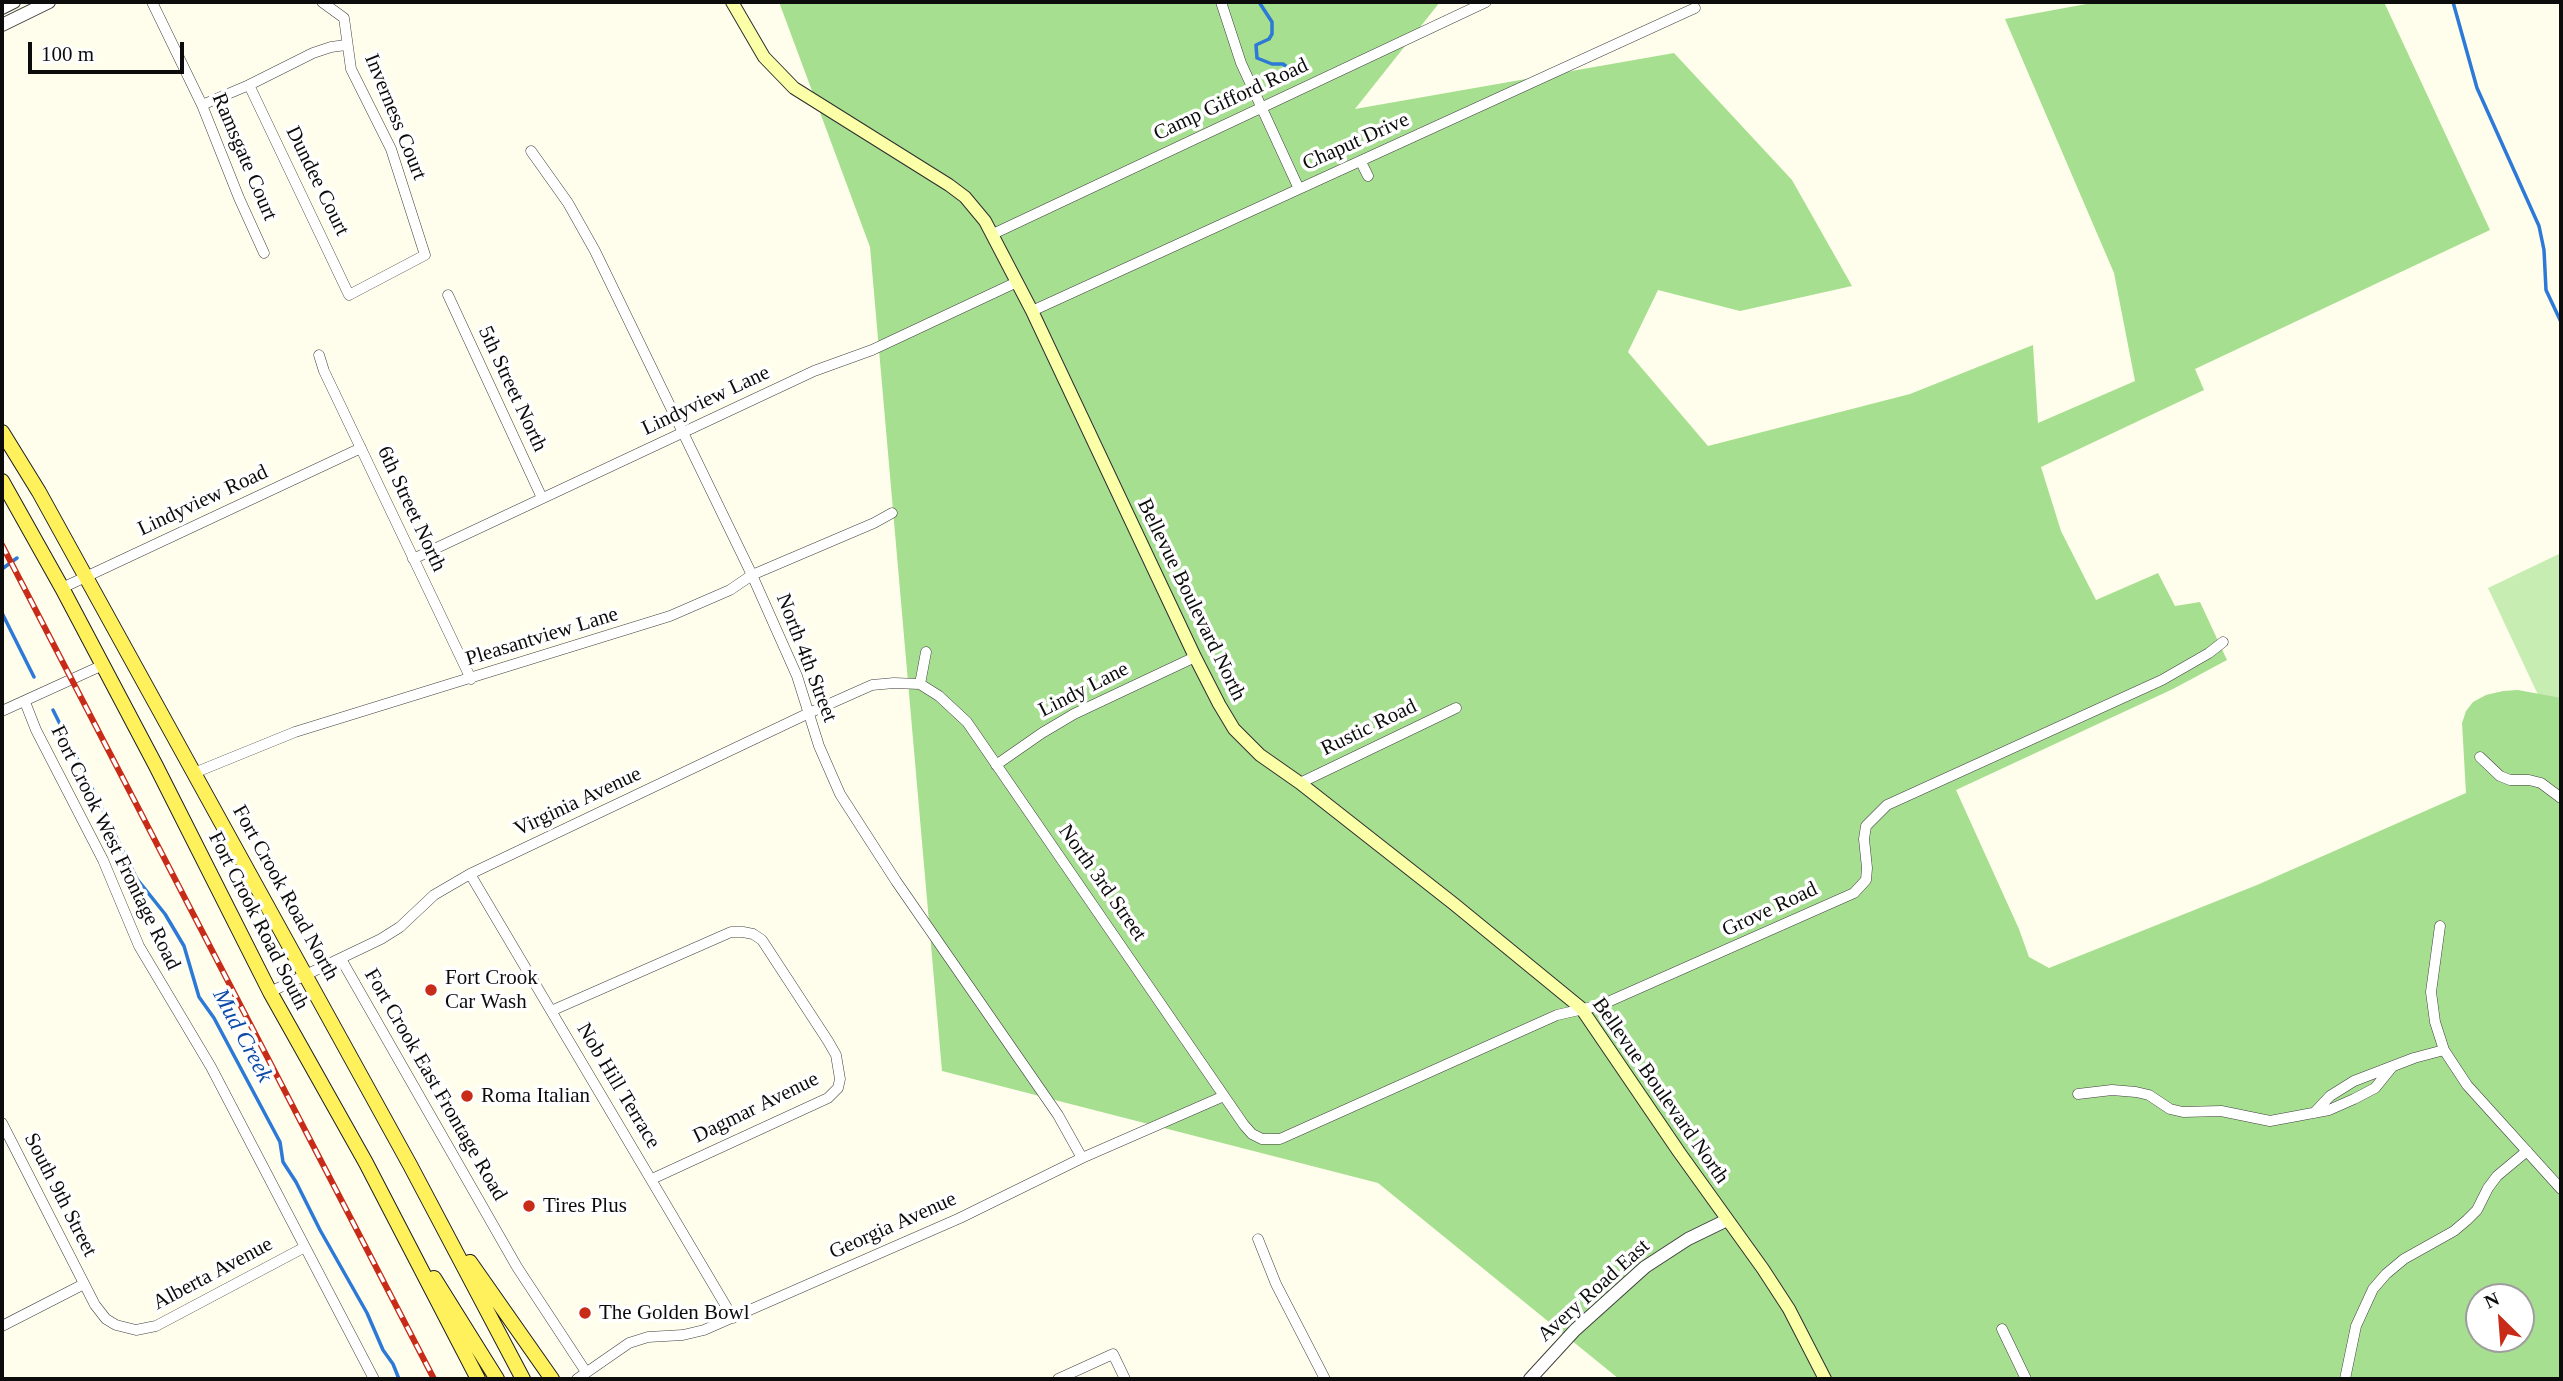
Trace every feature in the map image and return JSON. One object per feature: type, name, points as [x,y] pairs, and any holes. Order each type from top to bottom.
[{"type":"main road","name":"Bellevue Boulevard North","points":[[732,2],[751,38],[794,88],[949,185],[975,209],[993,234],[1032,311],[1195,657],[1234,729],[1259,755],[1300,783],[1465,912],[1581,1008],[1789,1309],[1825,1379]]},
{"type":"main road","name":"Fort Crook Road North","points":[[2,432],[86,577],[306,975],[523,1379]]},
{"type":"main road","name":"Fort Crook Road South","points":[[2,481],[103,665],[270,992],[408,1242],[478,1379]]},
{"type":"main road","points":[[434,1209],[552,1379]]},
{"type":"main road","points":[[408,1242],[447,1296],[497,1379]]},
{"type":"street","points":[[2,8],[14,2]]},
{"type":"street","points":[[2,25],[50,2]]},
{"type":"street","name":"Ramsgate Court","points":[[152,2],[202,105],[264,253]]},
{"type":"street","name":"Inverness Court","points":[[323,2],[344,19],[351,69],[391,149],[425,255],[349,295]]},
{"type":"street","points":[[1221,2],[1233,43],[1299,188]]},
{"type":"street","name":"Camp Gifford Road","points":[[993,234],[1486,2]]},
{"type":"street","name":"Chaput Drive","points":[[1032,311],[1695,8]]},
{"type":"street","points":[[202,105],[313,53],[331,47],[346,46]]},
{"type":"street","name":"Dundee Court","points":[[249,85],[349,295]]},
{"type":"street","name":"North 4th Street","points":[[531,151],[568,203],[596,251],[752,575],[797,677],[820,746],[840,794],[896,881],[1058,1115],[1082,1158]]},
{"type":"street","points":[[1361,162],[1368,176]]},
{"type":"street","name":"Lindyview Lane","points":[[413,559],[814,371],[872,350],[1017,282]]},
{"type":"street","name":"5th Street North","points":[[448,295],[542,498]]},
{"type":"street","name":"6th Street North","points":[[320,355],[324,371],[471,679]]},
{"type":"street","name":"Lindyview Road","points":[[62,588],[361,448]]},
{"type":"street","name":"Pleasantview Lane","points":[[194,773],[295,732],[670,616],[730,590],[752,575],[892,513]]},
{"type":"street","name":"Grove Road","points":[[1262,1139],[1280,1139],[1557,1015],[1614,1000],[1854,893],[1866,880],[1866,826],[1887,806],[2162,680],[2210,653],[2223,642]]},
{"type":"street","points":[[920,684],[926,652]]},
{"type":"street","name":"Lindy Lane","points":[[996,765],[1074,714],[1195,657]]},
{"type":"street","points":[[2,711],[103,665]]},
{"type":"street","name":"Virginia Avenue","points":[[270,992],[392,933],[434,895],[470,874],[809,713],[872,685],[920,684]]},
{"type":"street","name":"North 3rd Street","points":[[920,684],[939,696],[960,715],[1244,1125],[1252,1135],[1262,1139]]},
{"type":"street","name":"Fort Crook West Frontage Road","points":[[25,702],[36,730],[103,860],[139,946],[211,1068],[374,1379]]},
{"type":"street","name":"Rustic Road","points":[[1300,783],[1456,708]]},
{"type":"street","points":[[2480,757],[2500,776],[2510,780],[2541,783],[2561,799]]},
{"type":"street","name":"Nob Hill Terrace","points":[[470,874],[733,1318]]},
{"type":"street","points":[[2440,926],[2431,992],[2435,1022],[2444,1050],[2467,1085],[2561,1189]]},
{"type":"street","name":"Dagmar Avenue","points":[[551,1011],[731,932],[753,934],[762,940],[836,1055],[840,1068],[838,1088],[828,1098],[652,1180]]},
{"type":"street","name":"Fort Crook East Frontage Road","points":[[341,959],[517,1267],[586,1372]]},
{"type":"street","points":[[2313,1114],[2344,1086],[2444,1050]]},
{"type":"street","points":[[2077,1094],[2112,1090],[2136,1092],[2149,1095],[2170,1109],[2183,1112],[2221,1111],[2270,1121],[2313,1114],[2342,1104],[2375,1088],[2392,1067]]},
{"type":"street","name":"Georgia Avenue","points":[[577,1379],[632,1341],[699,1332],[733,1318],[960,1218],[1082,1158],[1224,1096]]},
{"type":"street","name":"South 9th Street","points":[[2,1124],[83,1284]]},
{"type":"street","points":[[2345,1379],[2356,1326],[2373,1289],[2404,1259],[2454,1231],[2467,1220],[2477,1210],[2497,1177],[2527,1151]]},
{"type":"street","name":"Avery Road East","points":[[1530,1379],[1575,1330],[1646,1267],[1677,1246],[1727,1220]]},
{"type":"street","points":[[1258,1239],[1276,1284],[1325,1379]]},
{"type":"street","name":"Alberta Avenue","points":[[83,1284],[106,1319],[126,1329],[146,1329],[163,1323],[305,1247]]},
{"type":"street","points":[[2,1326],[83,1284]]},
{"type":"street","points":[[2002,1329],[2026,1379]]},
{"type":"street","points":[[1058,1379],[1113,1354],[1125,1379]]},
{"type":"green space","points":[[779,2],[1440,2],[1355,109],[1674,53],[1792,180],[1852,286],[1740,311],[1658,290],[1628,352],[1708,446],[1910,394],[2033,345],[2038,423],[2135,381],[2114,273],[2005,19],[2097,2],[2384,2],[2490,230],[2195,369],[2204,390],[2041,467],[2061,531],[2096,600],[2158,573],[2175,606],[2200,602],[2227,660],[2173,689],[1956,790],[2029,957],[2049,968],[2257,885],[2466,793],[2462,723],[2473,702],[2486,695],[2518,690],[2561,698],[2561,1379],[1619,1379],[1378,1183],[942,1071],[870,247]]},
{"type":"green space","points":[[2561,553],[2561,744],[2488,588]]},
{"type":"waterway","points":[[1259,2],[1272,22],[1272,34],[1269,39],[1256,45],[1257,58],[1272,64],[1283,64],[1296,74]]},
{"type":"waterway","points":[[2453,2],[2477,88],[2539,226],[2544,250],[2546,290],[2561,322]]},
{"type":"waterway","name":"Mud Creek","points":[[2,569],[17,558]]},
{"type":"waterway","name":"Mud Creek","points":[[2,613],[34,677]]},
{"type":"waterway","name":"Mud Creek","points":[[53,710],[137,879],[165,914],[184,946],[199,997],[214,1018],[280,1142],[283,1162],[367,1313],[399,1379]]},
{"type":"railway","points":[[2,545],[434,1379]]},
{"type":"place","name":"Fort Crook Car Wash","points":[[431,990]]},
{"type":"place","name":"Roma Italian","points":[[467,1096]]},
{"type":"place","name":"Tires Plus","points":[[529,1206]]},
{"type":"place","name":"The Golden Bowl","points":[[585,1313]]}]
